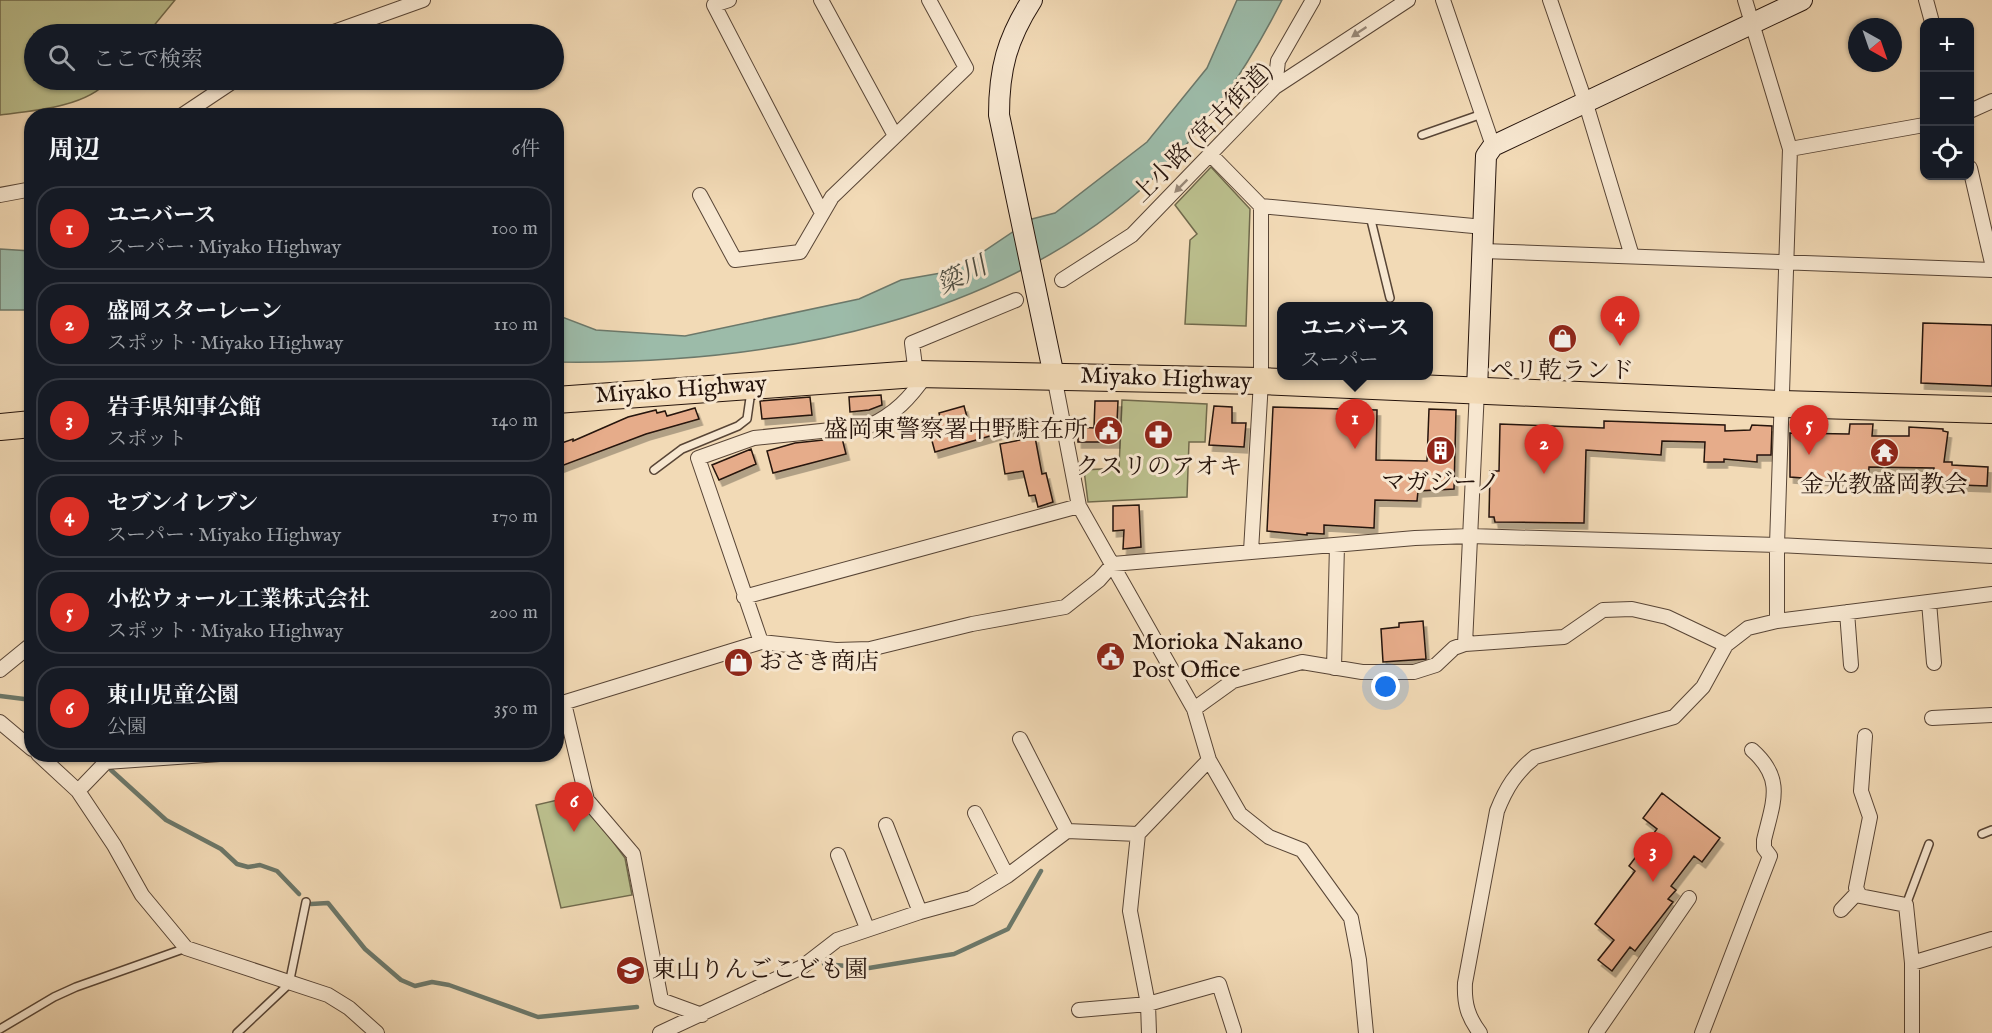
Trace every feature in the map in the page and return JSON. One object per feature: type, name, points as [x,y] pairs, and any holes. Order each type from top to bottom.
[{"type":"highway","name":"Miyako Highway","points":[[564,399],[921,375],[1261,381],[1782,404],[1992,410]]},
{"type":"highway","points":[[0,427],[24,425]]},
{"type":"street","points":[[356,24],[423,0]]},
{"type":"street","points":[[729,0],[714,5],[822,213]]},
{"type":"street","points":[[821,0],[894,134]]},
{"type":"street","points":[[700,195],[735,260],[800,252],[832,197],[894,134],[966,68],[929,0]]},
{"type":"street","points":[[1032,0],[1012,38],[999,79],[999,115],[1079,506],[1194,709],[1209,760],[1240,814],[1269,837],[1302,850],[1351,918],[1359,960],[1366,1033]]},
{"type":"street","points":[[1275,87],[1278,62],[1314,0]]},
{"type":"street","name":"上小路 (宮古街道)","points":[[1062,280],[1132,235],[1275,87],[1408,0]]},
{"type":"street","points":[[1443,0],[1493,146]]},
{"type":"street","points":[[1550,0],[1586,104],[1632,256]]},
{"type":"street","points":[[1745,0],[1790,149],[1777,545],[1777,621]]},
{"type":"street","points":[[1465,644],[1484,251],[1486,156],[1493,146],[1802,0]]},
{"type":"street","points":[[1926,0],[1931,18]]},
{"type":"street","points":[[193,108],[220,90]]},
{"type":"street","points":[[1974,109],[1992,101]]},
{"type":"street","points":[[1790,149],[1920,126]]},
{"type":"street","points":[[1211,155],[1261,206],[1484,227]]},
{"type":"street","points":[[1974,179],[1987,215],[1992,263]]},
{"type":"street","points":[[0,195],[24,190]]},
{"type":"street","points":[[1251,551],[1261,381],[1261,206]]},
{"type":"street","points":[[1484,251],[1786,260],[1992,270]]},
{"type":"street","points":[[761,642],[698,458],[754,438],[869,426],[884,419],[907,401],[921,375],[912,343],[1016,300]]},
{"type":"street","points":[[744,597],[1079,506]]},
{"type":"street","points":[[564,703],[761,642],[836,650],[870,649],[972,624],[1065,607],[1099,580],[1113,564],[1251,551],[1470,536],[1777,545],[1992,556]]},
{"type":"street","points":[[1334,668],[1336,545]]},
{"type":"street","points":[[1480,1033],[1469,1018],[1464,999],[1465,983],[1497,811],[1506,787],[1535,757],[1674,717],[1703,687],[1726,645],[1748,628],[1777,621],[1992,594]]},
{"type":"street","points":[[1929,602],[1934,663]]},
{"type":"street","points":[[1194,709],[1233,681],[1302,662],[1362,672],[1414,672],[1436,665],[1454,648],[1465,644],[1564,637],[1603,610],[1632,609],[1667,617],[1726,645]]},
{"type":"street","points":[[1847,612],[1851,666]]},
{"type":"street","points":[[0,670],[24,650]]},
{"type":"street","points":[[1932,718],[1992,715]]},
{"type":"street","points":[[564,718],[587,800],[633,854],[661,1000],[702,1015]]},
{"type":"street","points":[[0,722],[24,742]]},
{"type":"street","points":[[1865,736],[1862,791],[1870,817],[1856,888],[1860,896],[1906,904],[1912,963],[1912,1033]]},
{"type":"street","points":[[1020,739],[1067,831]]},
{"type":"street","points":[[1702,1033],[1770,856],[1764,848],[1764,840],[1775,790],[1768,766],[1752,750]]},
{"type":"street","points":[[1149,1033],[1148,1004],[1130,911],[1138,834],[1209,760]]},
{"type":"street","points":[[47,762],[78,791],[114,845],[142,895],[186,948],[289,984],[328,995],[349,1008],[377,1033]]},
{"type":"street","points":[[78,791],[106,762]]},
{"type":"street","points":[[975,813],[1007,876]]},
{"type":"street","points":[[886,825],[920,912]]},
{"type":"street","points":[[660,1033],[802,967],[837,940],[867,928],[971,898],[1007,876],[1067,831],[1138,834]]},
{"type":"street","points":[[838,855],[867,928]]},
{"type":"street","points":[[1841,910],[1858,892]]},
{"type":"street","points":[[1596,1033],[1689,898]]},
{"type":"street","points":[[1912,963],[1992,939]]},
{"type":"street","points":[[1079,1010],[1148,1004],[1219,984],[1234,1031]]},
{"type":"lane","points":[[1422,135],[1482,114]]},
{"type":"lane","points":[[1370,216],[1390,298]]},
{"type":"lane","points":[[654,470],[682,449],[738,426],[747,419],[750,410],[750,385]]},
{"type":"lane","points":[[1982,834],[1992,830]]},
{"type":"lane","points":[[1906,904],[1929,844]]},
{"type":"lane","points":[[237,1033],[289,984],[306,902]]},
{"type":"lane","points":[[0,1029],[54,997],[76,987],[186,948]]},
{"type":"green space","points":[[0,0],[175,0],[155,24],[24,24],[24,90],[97,90],[74,102],[59,106],[24,108],[24,112],[0,115]]},
{"type":"green space","points":[[1211,167],[1250,209],[1246,326],[1185,324],[1190,240],[1197,234],[1175,205]]},
{"type":"green space","points":[[1122,400],[1207,404],[1205,442],[1189,442],[1187,497],[1088,502],[1084,470],[1119,468]]},
{"type":"green space","points":[[579,795],[625,858],[632,895],[561,908],[536,805]]},
{"type":"water","name":"簗川","points":[[1237,0],[1282,0],[1258,44],[1217,107],[1169,163],[1106,217],[1037,262],[963,297],[884,323],[803,342],[721,355],[638,361],[564,362],[564,318],[596,330],[685,336],[859,299],[901,280],[941,273],[965,264],[1032,219],[1055,213],[1147,142],[1207,68]]},
{"type":"water","points":[[0,249],[24,251],[24,310],[0,310]]},
{"type":"building","points":[[1923,323],[1992,325],[1992,386],[1921,383]]},
{"type":"building","points":[[881,395],[882,405],[869,410],[850,412],[849,397]]},
{"type":"building","points":[[810,397],[812,415],[762,419],[760,401]]},
{"type":"building","name":"盛岡東警察署中野駐在所","points":[[1095,401],[1118,401],[1116,442],[1078,442],[1078,427],[1094,428]]},
{"type":"building","points":[[964,406],[970,428],[1011,419],[1014,429],[935,452],[928,426],[941,422],[939,413]]},
{"type":"building","points":[[1214,406],[1232,407],[1232,423],[1246,423],[1244,447],[1209,445]]},
{"type":"building","points":[[1273,407],[1377,410],[1376,460],[1427,461],[1429,409],[1456,410],[1454,489],[1418,491],[1417,501],[1375,500],[1374,528],[1324,525],[1324,534],[1307,533],[1307,535],[1267,531]]},
{"type":"building","points":[[695,408],[699,419],[646,434],[564,465],[564,442],[573,439],[573,441],[628,417],[656,410],[657,413],[665,411],[667,416]]},
{"type":"building","points":[[1604,421],[1725,425],[1725,431],[1750,430],[1752,425],[1772,426],[1771,455],[1757,455],[1757,462],[1724,459],[1724,462],[1704,462],[1705,442],[1662,441],[1661,455],[1586,450],[1584,523],[1495,522],[1494,517],[1489,517],[1490,471],[1499,471],[1500,424],[1604,428]]},
{"type":"building","points":[[1850,424],[1873,424],[1872,436],[1909,436],[1909,427],[1943,429],[1948,432],[1944,462],[1952,462],[1952,465],[1988,467],[1987,486],[1933,484],[1934,468],[1869,467],[1868,483],[1790,477],[1790,433],[1849,434]]},
{"type":"building","points":[[1035,437],[1042,474],[1046,473],[1053,502],[1038,507],[1035,495],[1029,496],[1023,471],[1005,474],[1000,444]]},
{"type":"building","points":[[842,438],[846,454],[773,473],[767,451],[795,443]]},
{"type":"building","points":[[751,449],[756,464],[719,480],[712,465]]},
{"type":"building","points":[[1139,505],[1141,547],[1123,549],[1124,530],[1113,531],[1113,506]]},
{"type":"building","points":[[1423,621],[1426,659],[1383,662],[1381,629],[1399,627],[1399,623]]},
{"type":"building","points":[[1662,793],[1720,838],[1702,862],[1694,856],[1671,886],[1676,890],[1668,899],[1673,902],[1635,951],[1630,947],[1612,971],[1598,960],[1614,940],[1595,924],[1635,871],[1629,866],[1657,829],[1643,818]]},
{"type":"waterway","points":[[0,696],[24,699]]},
{"type":"waterway","points":[[111,770],[166,820],[221,849],[237,864],[248,867],[260,865],[277,871],[299,894]]},
{"type":"waterway","points":[[824,964],[869,968],[954,954],[1008,929],[1041,871]]},
{"type":"waterway","points":[[311,904],[328,903],[365,949],[401,980],[415,986],[432,982],[449,985],[538,1017],[637,1007]]},
{"type":"place","name":"ペリ乾ランド","points":[[1562,338]]},
{"type":"place","name":"セブンイレブン","points":[[1620,346]]},
{"type":"place","name":"盛岡東警察署中野駐在所","points":[[1109,430]]},
{"type":"place","name":"クスリのアオキ","points":[[1159,434]]},
{"type":"place","name":"ユニバース","points":[[1355,449]]},
{"type":"place","name":"マガジーノ","points":[[1441,450]]},
{"type":"place","name":"金光教盛岡教会","points":[[1884,452]]},
{"type":"place","name":"小松ウォール工業株式会社","points":[[1809,455]]},
{"type":"place","name":"盛岡スターレーン","points":[[1544,474]]},
{"type":"place","name":"Morioka Nakano Post Office","points":[[1111,656]]},
{"type":"place","name":"おさき商店","points":[[738,662]]},
{"type":"place","name":"東山児童公園","points":[[574,832]]},
{"type":"place","name":"岩手県知事公館","points":[[1653,882]]},
{"type":"place","name":"東山りんごこども園","points":[[631,970]]}]
